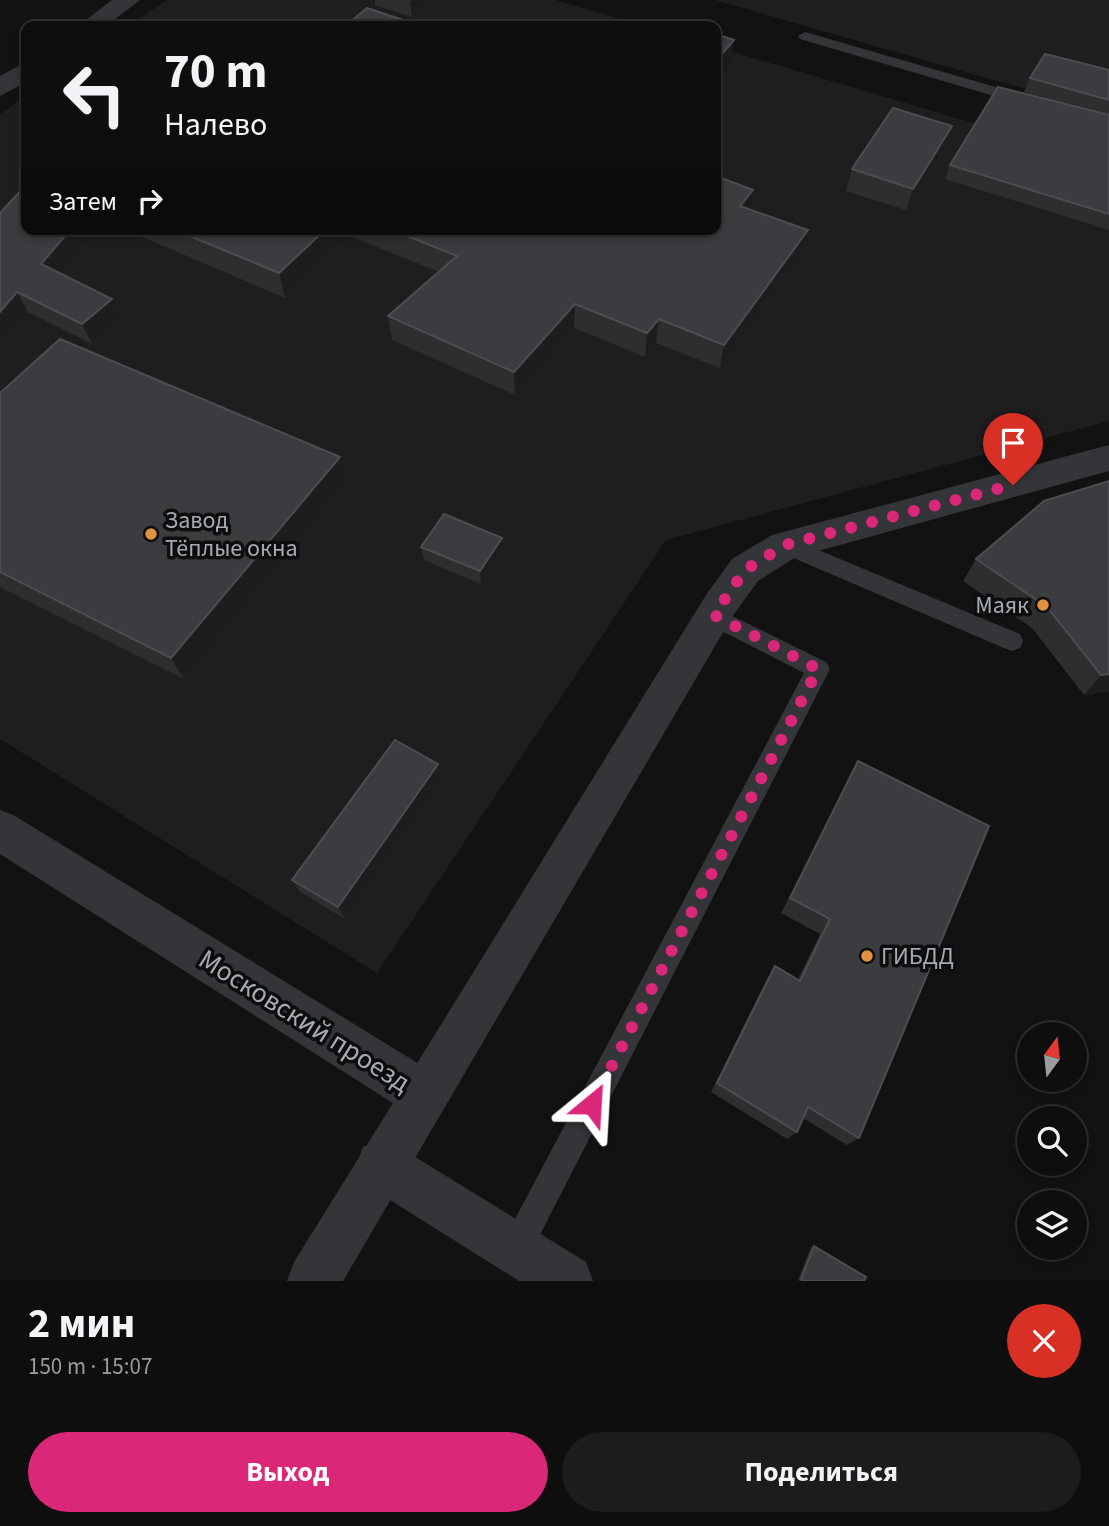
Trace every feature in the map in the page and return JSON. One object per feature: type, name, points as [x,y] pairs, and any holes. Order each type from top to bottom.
[{"type":"street","points":[[97,21],[128,0]]},
{"type":"street","points":[[0,88],[21,73]]},
{"type":"street","points":[[425,1095],[714,615],[745,570],[785,545],[1109,458]]},
{"type":"street","name":"Московский проезд","points":[[0,830],[425,1095],[313,1281]]},
{"type":"street","points":[[381,1165],[566,1281]]},
{"type":"lane","points":[[805,36],[1043,105]]},
{"type":"lane","points":[[785,545],[1012,641]]},
{"type":"lane","points":[[516,1249],[818,669],[714,615]]},
{"type":"shaded area","points":[[167,0],[555,0],[628,21],[136,21]]},
{"type":"shaded area","points":[[715,0],[1109,0],[1109,113]]},
{"type":"shaded area","points":[[721,48],[1109,163],[1109,421],[666,540],[377,973],[0,739],[0,114],[21,99],[21,235],[721,235]]},
{"type":"building","points":[[367,8],[406,21],[351,21]]},
{"type":"building","points":[[721,36],[734,40],[721,55]]},
{"type":"building","points":[[1045,54],[1109,70],[1109,100],[1030,78]]},
{"type":"building","points":[[998,87],[1109,115],[1109,214],[950,165]]},
{"type":"building","points":[[893,108],[952,126],[913,189],[852,169]]},
{"type":"building","points":[[721,178],[753,190],[740,206],[808,230],[724,345],[659,319],[647,333],[575,304],[514,372],[388,316],[457,256],[405,235],[721,235]]},
{"type":"building","points":[[21,190],[21,235],[66,235],[41,264],[112,299],[82,324],[17,292],[0,312],[0,213]]},
{"type":"building","points":[[187,235],[320,235],[279,273]]},
{"type":"building","name":"Завод Тёплые окна","points":[[60,339],[340,457],[171,658],[0,572],[0,393]]},
{"type":"building","points":[[1109,481],[1109,674],[1101,675],[1047,607],[976,559],[1044,501]]},
{"type":"building","points":[[444,514],[502,538],[480,571],[421,547]]},
{"type":"building","points":[[395,740],[438,764],[338,907],[292,880]]},
{"type":"building","name":"ГИБДД","points":[[858,761],[989,826],[859,1138],[808,1107],[797,1132],[717,1083],[775,966],[800,981],[830,919],[790,898]]},
{"type":"building","points":[[814,1246],[866,1277],[864,1281],[803,1281],[801,1279]]},
{"type":"place","name":"Завод Тёплые окна","points":[[151,534]]},
{"type":"place","name":"Маяк","points":[[1043,605]]},
{"type":"place","name":"ГИБДД","points":[[867,956]]},
{"type":"route","points":[[592,1104],[818,669],[714,615],[719,606],[745,570],[785,545],[916,513],[1013,485]]}]
